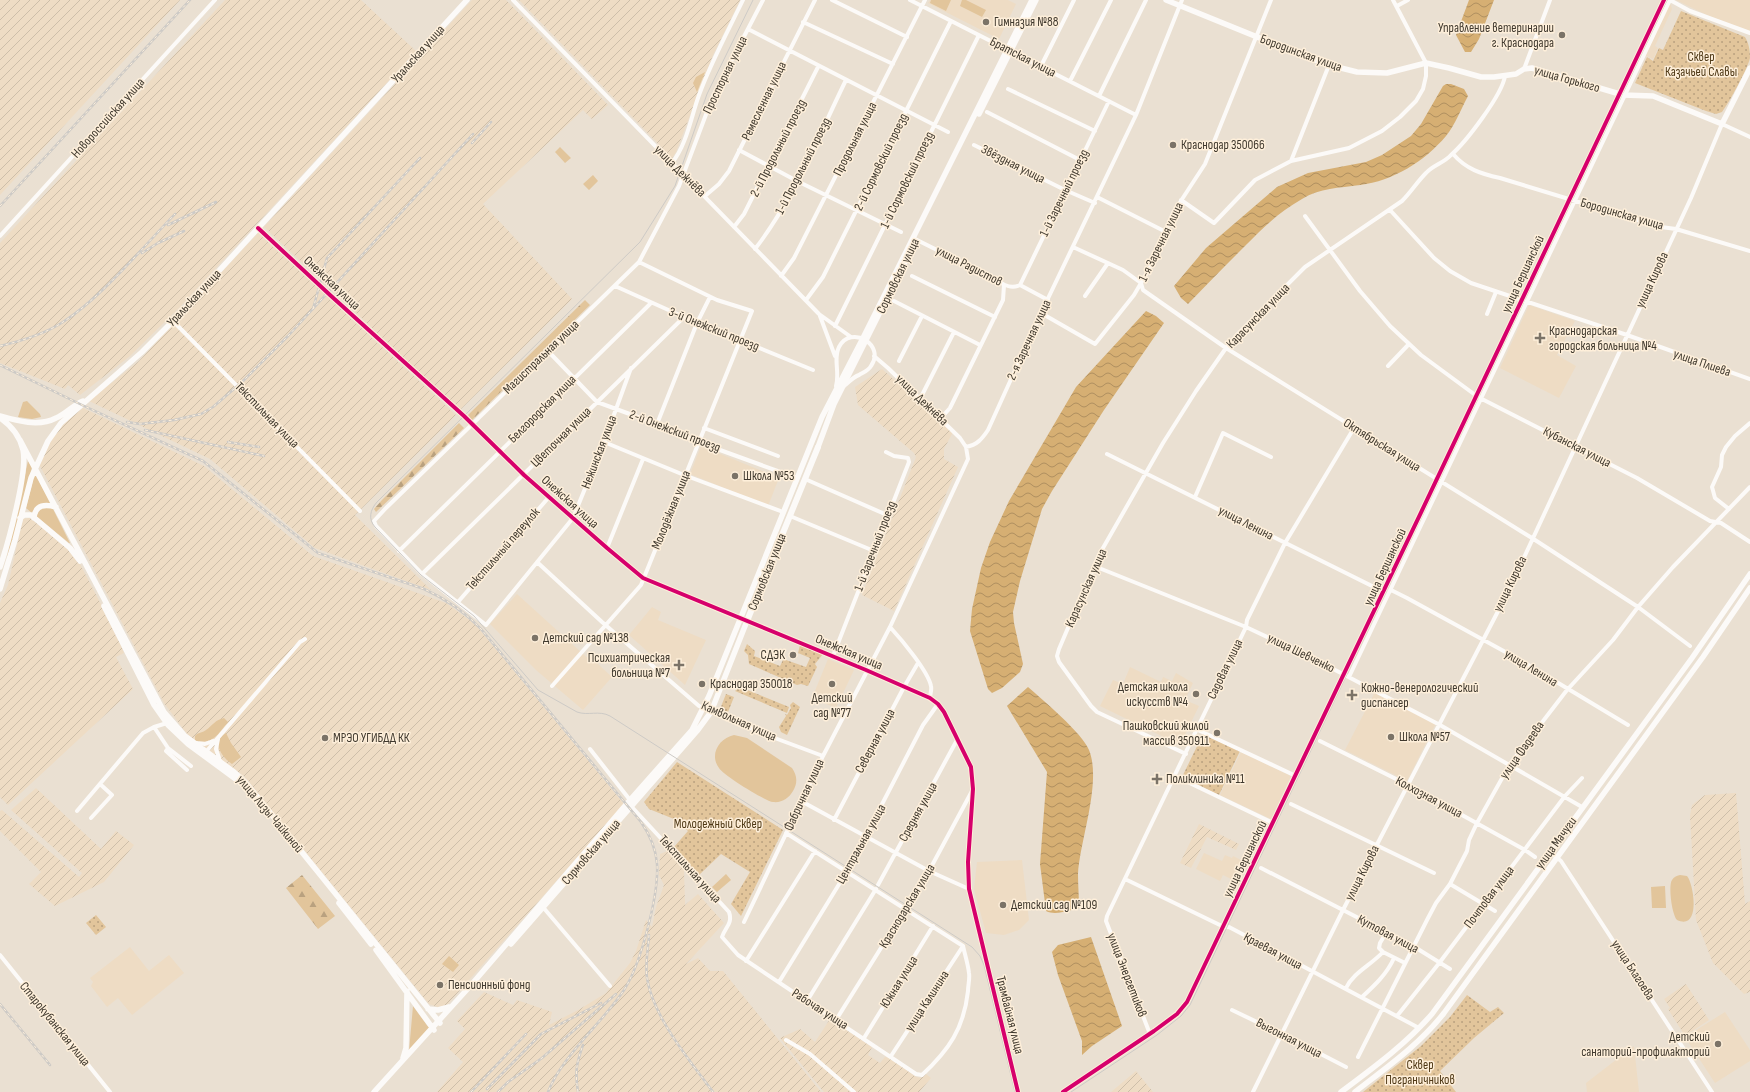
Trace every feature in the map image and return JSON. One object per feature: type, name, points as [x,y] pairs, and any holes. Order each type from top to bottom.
[{"type":"highway","name":"Сормовская улица","points":[[747,621],[818,447]]},
{"type":"main road","name":"Уральская улица","points":[[48,421],[58,418],[89,398],[173,321],[467,0]]},
{"type":"main road","name":"Сормовская улица","points":[[374,1092],[439,1022],[542,906],[692,730],[704,709],[797,478],[827,413],[842,388],[848,373],[1009,50],[1032,0]]},
{"type":"main road","name":"Сормовская улица","points":[[1009,50],[1036,0]]},
{"type":"main road","name":"Бородинская улица","points":[[1166,0],[1180,7],[1329,65],[1357,72],[1387,73],[1426,63]]},
{"type":"main road","name":"улица Горького","points":[[1426,63],[1480,77],[1505,76],[1516,74],[1524,69],[1537,69],[1622,95],[1652,96],[1722,124]]},
{"type":"main road","name":"улица Кирова","points":[[1722,124],[1750,68]]},
{"type":"main road","name":"Сормовская улица","points":[[818,447],[830,401],[848,373]]},
{"type":"main road","name":"Уральская улица","points":[[35,466],[56,429],[111,378]]},
{"type":"main road","points":[[2,417],[33,422],[53,422],[56,429]]},
{"type":"main road","points":[[2,417],[20,440],[35,466],[81,560]]},
{"type":"main road","points":[[0,566],[25,462],[20,440]]},
{"type":"main road","points":[[0,589],[11,555],[35,466]]},
{"type":"main road","points":[[34,518],[36,510],[44,505],[56,507]]},
{"type":"main road","points":[[20,518],[27,514],[34,518],[70,548],[81,560]]},
{"type":"main road","points":[[0,566],[11,555]]},
{"type":"main road","name":"улица Лизы Чайкиной","points":[[81,560],[154,705],[166,723],[177,735],[220,761],[246,783],[323,881]]},
{"type":"main road","name":"улица Лизы Чайкиной","points":[[81,560],[158,703],[178,728],[241,783],[439,1022]]},
{"type":"main road","name":"улица Мачуги","points":[[1341,1092],[1402,1044],[1419,1028],[1449,991],[1696,652],[1750,574]]},
{"type":"main road","name":"улица Мачуги","points":[[1355,1092],[1408,1050],[1430,1030],[1703,657],[1750,588]]},
{"type":"main road","name":"Сормовская улица","points":[[630,803],[697,732],[711,712],[747,621]]},
{"type":"main road","points":[[1608,772],[1610,777],[1616,776]]},
{"type":"main road","name":"Сормовская улица","points":[[439,1022],[451,1006],[542,906]]},
{"type":"main road","name":"улица Лизы Чайкиной","points":[[384,956],[406,991],[433,1028]]},
{"type":"main road","points":[[403,1060],[406,1048],[406,991]]},
{"type":"main road","points":[[428,1009],[438,1010],[451,1006]]},
{"type":"main road","name":"Сормовская улица","points":[[378,1092],[433,1028]]},
{"type":"street","name":"Новороссийская улица","points":[[0,236],[215,0]]},
{"type":"street","name":"улица Дежнёва","points":[[513,0],[818,314],[851,337]]},
{"type":"street","name":"Просторная улица","points":[[672,163],[679,154],[711,67],[743,0]]},
{"type":"street","name":"Просторная улица","points":[[683,174],[713,96],[763,0]]},
{"type":"street","name":"Ремесленная улица","points":[[705,196],[724,178],[815,0]]},
{"type":"street","points":[[832,0],[907,36]]},
{"type":"street","name":"Братская улица","points":[[910,0],[1136,115]]},
{"type":"street","name":"Продольная улица","points":[[781,276],[794,258],[925,0]]},
{"type":"street","points":[[1040,66],[1074,0]]},
{"type":"street","points":[[1070,81],[1111,0]]},
{"type":"street","points":[[1099,96],[1146,0]]},
{"type":"street","name":"2-я Заречная улица","points":[[966,447],[974,446],[983,438],[988,430],[1041,313],[1136,115],[1182,0]]},
{"type":"street","name":"1-я Заречная улица","points":[[1041,313],[1095,344],[1134,295],[1155,259],[1173,213],[1204,164],[1271,0]]},
{"type":"street","points":[[1181,200],[1214,223],[1255,180],[1291,161],[1349,148],[1382,131],[1416,101],[1423,89],[1426,76],[1426,63],[1393,0]]},
{"type":"street","points":[[1397,6],[1408,0]]},
{"type":"street","points":[[1524,69],[1550,0]]},
{"type":"street","name":"улица Бершанской","points":[[1349,677],[1575,200],[1664,0]]},
{"type":"street","points":[[1670,0],[1690,11],[1750,34]]},
{"type":"street","name":"улица Бершанской","points":[[1063,1092],[1150,1034],[1177,1014],[1187,1002],[1386,589],[1570,199],[1670,0]]},
{"type":"street","name":"2-й Сормовский проезд","points":[[806,300],[823,277],[951,21]]},
{"type":"street","points":[[803,22],[893,64]]},
{"type":"street","points":[[748,29],[788,51],[948,132]]},
{"type":"street","name":"1-й Сормовский проезд","points":[[835,326],[979,35]]},
{"type":"street","points":[[1291,161],[1329,65]]},
{"type":"street","name":"2-й Продольный проезд","points":[[734,227],[744,214],[818,66]]},
{"type":"street","name":"Карасунская улица","points":[[1186,754],[1097,712],[1091,706],[1057,656],[1094,566],[1146,474],[1196,391],[1236,336],[1305,267],[1402,201],[1412,192],[1431,168],[1453,154],[1497,96],[1504,83],[1505,76]]},
{"type":"street","name":"1-й Продольный проезд","points":[[755,249],[772,226],[797,181],[846,80]]},
{"type":"street","points":[[1008,89],[1094,131]]},
{"type":"street","name":"1-й Заречный проезд","points":[[1020,285],[1108,101]]},
{"type":"street","points":[[987,112],[1080,160]]},
{"type":"street","name":"улица Горького","points":[[1722,124],[1750,137]]},
{"type":"street","name":"улица Кирова","points":[[1253,1092],[1376,845],[1440,725],[1483,640],[1705,168],[1722,124]]},
{"type":"street","name":"Звёздная улица","points":[[974,145],[1065,190],[1095,203]]},
{"type":"street","points":[[739,150],[826,196],[901,232]]},
{"type":"street","name":"Бородинская улица","points":[[1453,154],[1460,163],[1481,173],[1661,227],[1676,229],[1750,251]]},
{"type":"street","name":"Магистральная улица","points":[[399,551],[376,526],[374,521],[547,350],[639,262],[673,200],[683,174]]},
{"type":"street","points":[[1097,197],[1166,232]]},
{"type":"street","name":"улица Плиева","points":[[1390,210],[1434,258],[1450,271],[1471,283],[1627,335],[1750,379]]},
{"type":"street","name":"Кубанская улица","points":[[1305,216],[1360,291],[1390,326],[1421,355],[1476,396],[1637,478],[1712,523],[1720,523],[1750,542]]},
{"type":"street","name":"Онежская улица","points":[[258,228],[472,424],[524,475],[606,548],[643,578],[866,670],[930,698],[938,704]]},
{"type":"street","name":"улица Радистов","points":[[915,239],[997,280],[1004,286],[1016,287],[1020,285],[1048,300]]},
{"type":"street","name":"Октябрьская улица","points":[[1073,247],[1123,270],[1141,284],[1144,290],[1226,348],[1532,538],[1638,607],[1690,646]]},
{"type":"street","points":[[639,262],[710,297],[697,322],[657,424]]},
{"type":"street","points":[[1085,296],[1108,263]]},
{"type":"street","points":[[912,276],[996,317]]},
{"type":"street","name":"3-й Онежский проезд","points":[[615,286],[651,303],[813,370]]},
{"type":"street","points":[[941,418],[950,408],[980,345],[996,317],[1003,300],[1004,286]]},
{"type":"street","points":[[1488,314],[1496,292]]},
{"type":"street","name":"Молодёжная улица","points":[[552,686],[605,624],[641,585],[684,475],[741,340],[752,312],[710,297]]},
{"type":"street","points":[[894,301],[980,345]]},
{"type":"street","name":"Белгородская улица","points":[[399,551],[574,377],[651,303]]},
{"type":"street","points":[[818,314],[837,362],[848,373],[859,374]]},
{"type":"street","points":[[899,361],[922,316]]},
{"type":"street","name":"Цветочная улица","points":[[422,574],[684,317]]},
{"type":"street","name":"Текстильная улица","points":[[173,321],[360,511]]},
{"type":"street","points":[[920,399],[954,332]]},
{"type":"street","points":[[830,401],[837,382],[837,352],[840,346],[845,340],[851,337],[865,339],[873,348],[874,356],[870,367],[842,388]]},
{"type":"street","points":[[1388,366],[1409,344]]},
{"type":"street","name":"2-й Онежский проезд","points":[[547,350],[597,402],[657,424],[698,442],[797,478]]},
{"type":"street","name":"улица Дежнёва","points":[[874,356],[941,418],[966,447]]},
{"type":"street","name":"Нежинская улица","points":[[458,602],[486,625],[573,518],[604,442],[631,368]]},
{"type":"street","points":[[1728,509],[1715,498],[1712,487],[1721,467],[1722,455],[1726,447],[1750,423]]},
{"type":"street","name":"2-й Онежский проезд","points":[[704,428],[778,456]]},
{"type":"street","name":"Садовая улица","points":[[1107,916],[1186,754],[1196,729],[1246,627],[1247,620],[1285,543],[1354,428]]},
{"type":"street","points":[[1195,497],[1222,434],[1271,457]]},
{"type":"street","points":[[604,442],[684,475],[783,512]]},
{"type":"street","points":[[866,670],[890,627],[964,468],[968,459],[966,447]]},
{"type":"street","name":"1-й Заречный проезд","points":[[833,656],[909,462],[908,458],[894,456],[886,452]]},
{"type":"street","name":"улица Ленина","points":[[1107,454],[1372,586],[1386,589]]},
{"type":"street","points":[[606,548],[644,459]]},
{"type":"street","points":[[805,480],[887,515]]},
{"type":"street","name":"улица Фадеева","points":[[1358,1057],[1413,946],[1436,903],[1450,884],[1468,851],[1470,840],[1477,823],[1510,764],[1567,690],[1613,640],[1638,607],[1673,567],[1750,487]]},
{"type":"street","name":"Текстильный переулок","points":[[458,602],[549,497]]},
{"type":"street","points":[[790,516],[874,551]]},
{"type":"street","points":[[399,551],[422,574],[458,602]]},
{"type":"street","name":"Камвольная улица","points":[[537,562],[605,624],[704,709],[823,756]]},
{"type":"street","name":"улица Шевченко","points":[[1094,566],[1246,627],[1318,661],[1440,725],[1510,764],[1582,807]]},
{"type":"street","name":"улица Ленина","points":[[1390,590],[1520,660],[1567,690],[1628,725]]},
{"type":"street","points":[[890,627],[929,678],[932,688],[930,698]]},
{"type":"street","points":[[205,753],[300,642],[305,639]]},
{"type":"street","name":"Северная улица","points":[[834,820],[918,663]]},
{"type":"street","name":"Фабричная улица","points":[[744,922],[801,801],[866,670]]},
{"type":"street","name":"Трамвайная улица","points":[[938,704],[944,712],[971,768],[973,789],[968,862],[969,889],[1018,1092]]},
{"type":"street","name":"Центральная улица","points":[[779,982],[847,871],[923,725],[938,704]]},
{"type":"street","points":[[77,811],[143,733],[166,723]]},
{"type":"street","points":[[154,727],[168,748],[191,766]]},
{"type":"street","points":[[1196,729],[1296,776]]},
{"type":"street","points":[[191,740],[199,744],[205,744],[214,740],[219,735]]},
{"type":"street","points":[[219,735],[216,749],[220,761]]},
{"type":"street","name":"Средняя улица","points":[[807,1001],[877,887],[958,740]]},
{"type":"street","name":"Колхозная улица","points":[[1320,741],[1408,785],[1535,857]]},
{"type":"street","points":[[168,748],[166,751],[187,770]]},
{"type":"street","name":"Текстильная улица","points":[[590,748],[630,803],[729,912],[731,918],[730,924],[724,931],[722,937]]},
{"type":"street","points":[[1175,776],[1273,823]]},
{"type":"street","name":"Почтовая улица","points":[[1397,1016],[1440,962],[1565,796],[1582,778]]},
{"type":"street","points":[[91,818],[112,795],[100,784]]},
{"type":"street","name":"Краснодарская улица","points":[[836,1020],[929,871],[973,789]]},
{"type":"street","points":[[801,801],[929,871],[969,889]]},
{"type":"street","points":[[1291,804],[1434,873]]},
{"type":"street","points":[[786,833],[847,871],[877,887],[906,909],[963,946]]},
{"type":"street","points":[[746,961],[815,851]]},
{"type":"street","name":"улица Благоева","points":[[1550,852],[1558,857],[1602,922],[1712,1092]]},
{"type":"street","name":"Кутовая улица","points":[[1261,868],[1413,946],[1440,962],[1450,970]]},
{"type":"street","name":"Краевая улица","points":[[1125,879],[1224,927],[1228,927],[1346,988],[1419,1028]]},
{"type":"street","points":[[1450,884],[1484,903],[1495,911]]},
{"type":"street","points":[[542,906],[610,986]]},
{"type":"street","name":"улица Энергетиков","points":[[1107,916],[1106,921],[1150,1034]]},
{"type":"street","name":"Южная улица","points":[[864,1038],[933,926]]},
{"type":"street","points":[[1386,933],[1380,943],[1379,948],[1383,952],[1405,963]]},
{"type":"street","name":"Рабочая улица","points":[[722,937],[727,945],[746,961],[916,1074],[922,1075],[940,1056],[957,1033],[963,1020],[969,974],[963,946]]},
{"type":"street","name":"улица Калинина","points":[[891,1056],[963,946]]},
{"type":"street","points":[[1346,988],[1351,979],[1375,961],[1383,952]]},
{"type":"street","name":"Старокубанская улица","points":[[0,956],[110,1092]]},
{"type":"street","points":[[1362,997],[1386,972],[1394,958]]},
{"type":"street","name":"Выгонная улица","points":[[1232,1010],[1282,1034],[1346,1068]]},
{"type":"street","points":[[786,1040],[810,1054],[854,1092]]},
{"type":"shaded area","points":[[0,0],[180,0],[0,195]]},
{"type":"shaded area","points":[[225,0],[361,0],[416,51],[179,308],[129,357],[80,395],[68,385],[65,389],[0,363],[0,243]]},
{"type":"shaded area","points":[[472,0],[506,0],[608,105],[592,119],[583,110],[483,204],[572,299],[460,410],[264,227]]},
{"type":"shaded area","points":[[519,0],[740,0],[713,55],[676,152],[672,158]]},
{"type":"shaded area","name":"Гимназия №88","points":[[930,0],[1008,0],[1016,4],[999,39],[928,3]]},
{"type":"shaded area","points":[[1676,0],[1750,0],[1750,31],[1709,16]]},
{"type":"shaded area","points":[[1669,4],[1671,5],[1672,9],[1655,46],[1658,48],[1653,59],[1644,55]]},
{"type":"shaded area","points":[[258,233],[456,415],[355,515],[431,590],[315,548],[210,459],[89,401],[139,361]]},
{"type":"shaded area","name":"Краснодарская городская больница №4","points":[[1529,305],[1575,321],[1557,355],[1576,366],[1559,398],[1500,368]]},
{"type":"shaded area","points":[[882,369],[953,432],[944,449],[944,459],[958,467],[894,611],[862,595],[916,457],[914,453],[858,405],[855,387]]},
{"type":"shaded area","points":[[83,408],[204,466],[313,556],[446,603],[475,624],[624,804],[447,1005],[438,1007],[429,1004],[244,776],[187,734],[164,703],[39,464],[49,444],[62,425]]},
{"type":"shaded area","name":"Школа №53","points":[[701,446],[779,478],[768,506],[690,474]]},
{"type":"shaded area","points":[[29,518],[69,550],[79,562],[115,631],[124,653],[116,657],[133,689],[8,805],[0,797],[0,603],[8,585],[23,519]]},
{"type":"shaded area","name":"Детский сад №138","points":[[517,594],[593,663],[597,663],[612,677],[583,710],[536,670],[490,624]]},
{"type":"shaded area","name":"Психиатрическая больница №7","points":[[652,607],[661,612],[658,620],[706,640],[685,685],[629,635]]},
{"type":"shaded area","name":"Детский сад №77","points":[[828,659],[854,670],[836,708],[812,698]]},
{"type":"shaded area","points":[[1130,667],[1161,682],[1163,677],[1172,681],[1176,673],[1193,683],[1185,700],[1199,706],[1180,745],[1100,706],[1113,680],[1123,684]]},
{"type":"shaded area","name":"Школа №57","points":[[1375,692],[1436,723],[1407,781],[1345,750]]},
{"type":"shaded area","points":[[1241,752],[1291,776],[1271,819],[1220,795]]},
{"type":"shaded area","points":[[36,788],[101,849],[116,831],[134,845],[104,882],[55,906],[29,884],[41,872],[0,831],[0,811],[2,810],[79,877],[82,873],[11,810]]},
{"type":"shaded area","points":[[1736,793],[1745,904],[1750,901],[1750,992],[1744,994],[1713,963],[1696,920],[1690,816],[1692,805],[1705,795]]},
{"type":"shaded area","points":[[1199,824],[1239,844],[1236,850],[1207,837],[1191,868],[1180,863]]},
{"type":"shaded area","points":[[670,850],[684,868],[685,905],[698,894],[724,923],[686,964],[698,958],[710,971],[723,971],[821,1092],[437,1092],[463,1062],[448,1048],[465,1029],[457,1021],[484,992],[513,1005],[517,1000],[552,1012],[549,1025],[580,1009],[606,993],[630,963],[636,951],[646,920],[652,927],[656,907],[664,885],[659,875],[660,854]]},
{"type":"shaded area","points":[[1204,853],[1222,861],[1225,855],[1232,858],[1233,856],[1249,864],[1239,883],[1223,875],[1220,881],[1196,869]]},
{"type":"shaded area","name":"Детский сад №109","points":[[1022,860],[1029,920],[1019,930],[1004,935],[986,933],[974,889],[977,862]]},
{"type":"shaded area","points":[[130,947],[149,971],[169,955],[184,973],[132,1015],[118,998],[107,1007],[91,986],[93,982],[90,978]]},
{"type":"shaded area","points":[[1686,984],[1709,1020],[1685,1036],[1668,1009],[1670,1008],[1664,999]]},
{"type":"shaded area","name":"Детский санаторий-профилакторий","points":[[1725,1012],[1750,1050],[1750,1061],[1715,1083],[1685,1037]]},
{"type":"shaded area","points":[[830,1019],[872,1047],[868,1055],[880,1063],[885,1057],[891,1058],[916,1077],[921,1078],[926,1074],[931,1078],[919,1092],[824,1092],[780,1038],[800,1029],[815,1042]]},
{"type":"shaded area","points":[[1634,1046],[1639,1092],[1587,1092],[1586,1083]]},
{"type":"shaded area","points":[[1136,1071],[1153,1092],[1111,1092]]},
{"type":"green space","points":[[931,0],[951,0],[946,11],[930,3]]},
{"type":"green space","points":[[962,0],[966,0],[986,10],[982,17],[960,6]]},
{"type":"green space","name":"Сквер Казачьей Славы","points":[[1681,11],[1745,37],[1749,47],[1749,63],[1722,112],[1716,114],[1706,111],[1635,83],[1647,57],[1653,61],[1659,48],[1663,50]]},
{"type":"green space","points":[[705,72],[697,92],[693,83],[696,77]]},
{"type":"green space","points":[[560,147],[571,158],[565,163],[555,152]]},
{"type":"green space","points":[[593,175],[598,181],[589,190],[583,184]]},
{"type":"green space","points":[[585,300],[590,305],[472,420],[468,415]]},
{"type":"green space","points":[[27,401],[40,414],[41,417],[32,419],[18,417],[23,402]]},
{"type":"green space","points":[[459,423],[464,428],[376,512],[374,509],[382,500]]},
{"type":"green space","points":[[28,461],[32,467],[9,558],[7,557]]},
{"type":"green space","points":[[35,473],[50,503],[39,505],[32,513],[26,508]]},
{"type":"green space","points":[[49,507],[53,509],[70,543],[36,516],[40,508]]},
{"type":"green space","points":[[747,644],[755,651],[754,656],[780,666],[783,660],[786,660],[806,667],[810,658],[798,653],[800,645],[823,654],[815,664],[817,667],[808,686],[801,684],[797,685],[749,664],[748,655],[744,651]]},
{"type":"green space","points":[[740,687],[789,707],[787,713],[735,691]]},
{"type":"green space","points":[[726,694],[734,697],[728,712],[720,709]]},
{"type":"green space","points":[[793,702],[800,707],[787,735],[781,732],[779,727]]},
{"type":"green space","points":[[224,718],[228,722],[218,735],[211,740],[201,742],[195,741],[196,735],[206,730],[218,720]]},
{"type":"green space","points":[[226,733],[241,757],[232,764],[221,753],[218,744],[219,740]]},
{"type":"green space","points":[[1203,734],[1240,751],[1219,795],[1182,777]]},
{"type":"green space","points":[[734,735],[747,738],[792,768],[796,776],[795,788],[787,798],[779,802],[769,801],[736,782],[719,768],[715,758],[717,748],[720,743]]},
{"type":"green space","name":"Молодежный Сквер","points":[[677,762],[783,830],[741,916],[731,904],[750,872],[721,854],[699,875],[674,847],[688,831],[674,819],[649,809],[644,802]]},
{"type":"green space","points":[[726,874],[731,880],[717,892],[712,887]]},
{"type":"green space","points":[[302,875],[335,916],[318,929],[286,888]]},
{"type":"green space","points":[[1676,876],[1687,876],[1690,881],[1694,905],[1693,913],[1690,919],[1685,922],[1677,920],[1675,917],[1671,900],[1670,888],[1672,880]]},
{"type":"green space","points":[[1665,886],[1666,908],[1652,908],[1651,887]]},
{"type":"green space","points":[[96,915],[106,927],[96,935],[86,923]]},
{"type":"green space","points":[[449,956],[459,965],[453,972],[442,964]]},
{"type":"green space","name":"Сквер Пограничников","points":[[1467,995],[1490,1012],[1498,1007],[1504,1013],[1474,1038],[1440,1071],[1456,1092],[1363,1092],[1421,1046],[1450,1017]]},
{"type":"green space","points":[[413,1006],[429,1028],[409,1051]]},
{"type":"water","points":[[1469,0],[1494,0],[1479,39],[1471,52],[1465,52],[1456,35]]},
{"type":"water","points":[[1446,84],[1451,84],[1464,89],[1468,96],[1449,132],[1428,154],[1408,168],[1384,179],[1372,183],[1323,191],[1309,195],[1302,199],[1286,209],[1266,226],[1188,304],[1181,298],[1174,286],[1206,248],[1277,187],[1308,173],[1366,162],[1382,155],[1411,136],[1421,124],[1443,86]]},
{"type":"water","points":[[1146,311],[1156,316],[1164,323],[1104,410],[1042,509],[1020,581],[1013,612],[1023,664],[1020,672],[1002,688],[992,693],[988,689],[970,631],[972,609],[981,568],[990,542],[1009,501],[1076,387]]},
{"type":"water","points":[[1028,687],[1062,717],[1079,735],[1089,750],[1092,763],[1092,794],[1078,874],[1079,908],[1058,913],[1046,911],[1040,864],[1047,772],[1007,706]]},
{"type":"water","points":[[1091,937],[1122,1026],[1092,1046],[1082,1055],[1082,1041],[1058,975],[1052,952],[1058,945]]},
{"type":"tram line","points":[[753,0],[707,94],[675,186],[640,242],[377,502],[371,511],[371,521],[421,575],[474,616],[538,690],[577,712],[602,713],[610,716],[972,947],[980,956],[984,965],[1015,1092]]},
{"type":"tram line","points":[[1071,1092],[1157,1035],[1181,1016],[1190,1005],[1667,0]]},
{"type":"railway","points":[[0,206],[190,0]]},
{"type":"railway","points":[[472,143],[491,122]]},
{"type":"railway","points":[[127,422],[140,424],[174,420],[201,414],[213,407],[242,382],[288,336],[473,134]]},
{"type":"railway","points":[[313,309],[327,258],[420,158]]},
{"type":"railway","points":[[168,225],[216,202]]},
{"type":"railway","points":[[0,346],[41,334],[78,312],[107,286],[175,214]]},
{"type":"railway","points":[[142,253],[158,243],[184,231]]},
{"type":"railway","points":[[0,365],[203,461],[318,553],[424,589],[455,606],[481,629],[641,822],[650,837],[654,848],[657,864],[657,877],[648,928],[637,964],[624,990],[563,1065],[548,1092]]},
{"type":"railway","points":[[145,430],[264,456]]},
{"type":"railway","points":[[228,442],[259,447]]},
{"type":"railway","points":[[649,935],[646,973],[651,993],[657,1008],[664,1023],[713,1092]]},
{"type":"railway","points":[[498,1092],[508,1082],[542,1058],[616,994]]},
{"type":"railway","points":[[487,1089],[541,1034],[601,1003]]},
{"type":"railway","points":[[0,1004],[50,1065]]},
{"type":"railway","points":[[471,1092],[526,1034]]},
{"type":"railway","points":[[578,1092],[577,1068],[583,1045]]},
{"type":"cycle path","points":[[1063,1092],[1154,1031],[1177,1014],[1187,1002],[1664,0]]},
{"type":"cycle path","points":[[258,228],[464,416],[524,475],[643,578],[866,670],[930,698],[938,704],[944,712],[971,767],[973,789],[968,862],[969,889],[1018,1092]]},
{"type":"place","name":"Гимназия №88","points":[[986,22]]},
{"type":"place","name":"Управление ветеринарии г. Краснодара","points":[[1562,35]]},
{"type":"place","name":"Краснодар 350066","points":[[1173,145]]},
{"type":"place","name":"Краснодарская городская больница №4","points":[[1540,338]]},
{"type":"place","name":"Школа №53","points":[[735,476]]},
{"type":"place","name":"Детский сад №138","points":[[535,638]]},
{"type":"place","name":"СДЭК","points":[[793,655]]},
{"type":"place","name":"Психиатрическая больница №7","points":[[679,665]]},
{"type":"place","name":"Краснодар 350018","points":[[702,684]]},
{"type":"place","name":"Детский сад №77","points":[[832,684]]},
{"type":"place","name":"Детская школа искусств №4","points":[[1196,694]]},
{"type":"place","name":"Кожно-венерологический диспансер","points":[[1352,695]]},
{"type":"place","name":"Пашковский жилой массив 350911","points":[[1217,733]]},
{"type":"place","name":"Школа №57","points":[[1391,737]]},
{"type":"place","name":"МРЭО УГИБДД КК","points":[[325,738]]},
{"type":"place","name":"Поликлиника №11","points":[[1157,779]]},
{"type":"place","name":"Детский сад №109","points":[[1003,905]]},
{"type":"place","name":"Пенсионный фонд","points":[[440,985]]},
{"type":"place","name":"Детский санаторий-профилакторий","points":[[1718,1044]]}]
